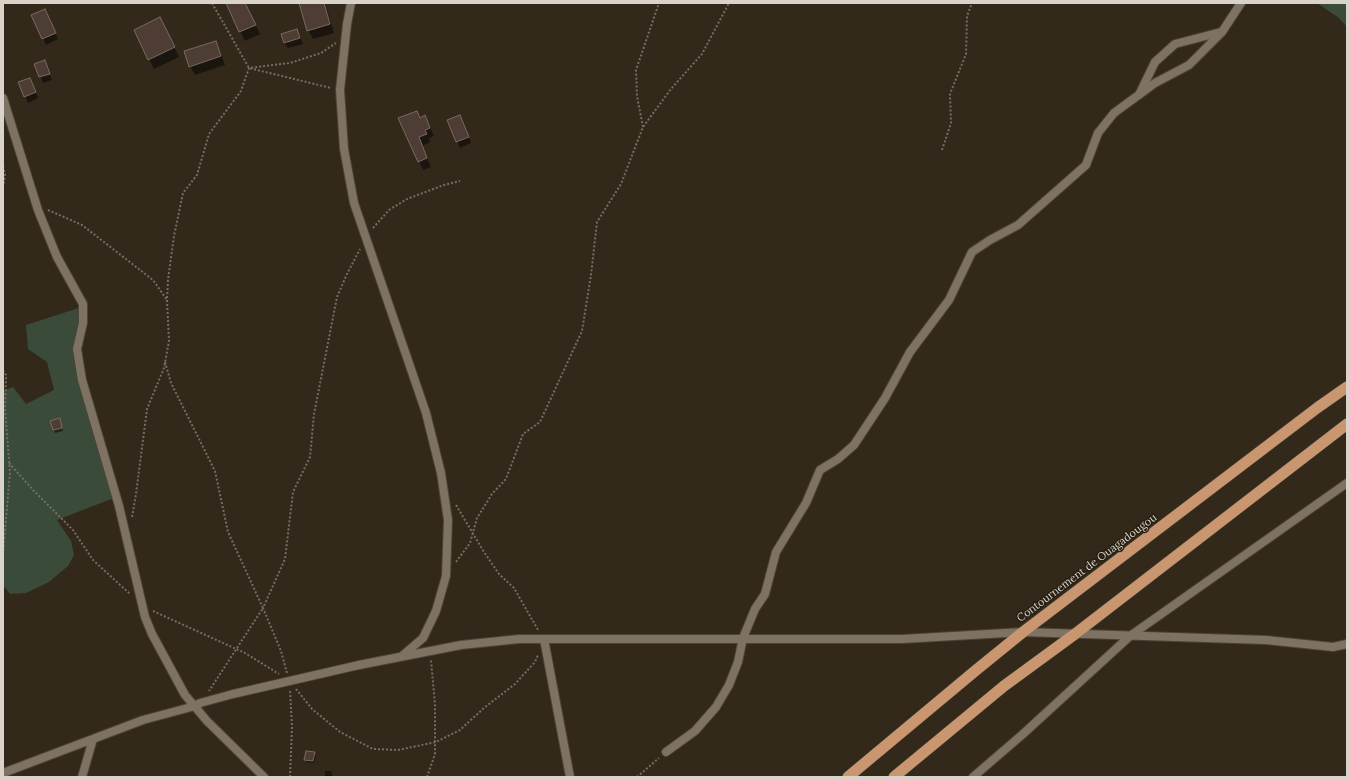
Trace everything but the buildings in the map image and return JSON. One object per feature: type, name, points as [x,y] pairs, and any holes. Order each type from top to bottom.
[{"type":"highway","name":"Contournement de Ouagadougou","points":[[848,777],[975,670],[1023,632],[1317,408],[1347,387]]},
{"type":"highway","points":[[894,777],[1004,686],[1075,634],[1347,424]]},
{"type":"street","points":[[351,3],[340,90],[344,149],[354,203],[426,413],[441,473],[448,520],[446,576],[436,611],[423,638],[401,656]]},
{"type":"street","points":[[666,752],[695,731],[716,707],[729,685],[738,662],[743,638],[755,609],[765,594],[776,552],[806,503],[820,470],[838,459],[854,445],[885,398],[910,352],[949,300],[972,252],[990,240],[1018,225],[1086,165],[1098,132],[1114,114],[1155,84],[1189,64],[1222,32],[1241,3]]},
{"type":"street","points":[[1139,96],[1155,62],[1175,44],[1222,32]]},
{"type":"street","points":[[3,98],[38,210],[57,257],[83,304],[83,323],[78,349],[82,380],[119,506],[145,617],[152,634],[185,695],[198,705],[207,721],[264,777]]},
{"type":"street","points":[[973,777],[1023,734],[1130,636],[1347,483]]},
{"type":"street","points":[[3,774],[143,720],[233,694],[401,656],[460,645],[520,639],[902,639],[1023,632],[1266,640],[1333,647],[1347,644]]},
{"type":"street","points":[[544,639],[570,777]]},
{"type":"street","points":[[82,777],[93,739]]},
{"type":"path","points":[[212,3],[249,68],[340,90]]},
{"type":"path","points":[[643,127],[637,96],[636,70],[659,3]]},
{"type":"path","points":[[446,576],[470,543],[477,518],[492,494],[506,479],[523,434],[540,422],[582,331],[591,275],[597,222],[622,184],[643,127],[671,89],[702,54],[729,3]]},
{"type":"path","points":[[942,150],[951,123],[950,94],[966,54],[967,16],[972,3]]},
{"type":"path","points":[[249,68],[290,63],[321,53],[338,42]]},
{"type":"path","points":[[131,522],[147,409],[164,368],[169,341],[167,300],[174,236],[183,194],[198,175],[209,134],[241,92],[249,68]]},
{"type":"path","points":[[3,166],[5,175],[3,187]]},
{"type":"path","points":[[198,705],[217,680],[263,608],[285,559],[293,492],[310,457],[314,414],[337,297],[347,274],[366,238],[375,225],[389,210],[407,199],[444,185],[460,181]]},
{"type":"path","points":[[47,210],[82,225],[153,280],[167,300]]},
{"type":"path","points":[[165,361],[171,384],[215,471],[228,532],[281,651],[290,681],[292,727],[290,777]]},
{"type":"path","points":[[3,370],[6,376],[5,410],[10,472],[3,554]]},
{"type":"path","points":[[9,463],[34,491],[73,530],[93,560],[131,595]]},
{"type":"path","points":[[149,609],[245,653],[290,681],[312,709],[340,732],[373,749],[398,750],[436,742],[460,730],[484,708],[516,684],[535,662],[544,639],[514,588],[499,574],[454,502]]},
{"type":"path","points":[[427,777],[435,754],[436,742],[435,705],[430,651]]},
{"type":"path","points":[[3,705],[3,742]]},
{"type":"path","points":[[637,777],[666,752]]},
{"type":"green space","points":[[1317,3],[1347,3],[1347,27],[1339,18]]},
{"type":"green space","points":[[82,307],[79,343],[85,380],[119,496],[57,520],[71,541],[74,555],[68,566],[49,582],[26,593],[10,594],[3,585],[3,391],[13,387],[26,404],[54,390],[47,362],[28,349],[26,325]]}]
